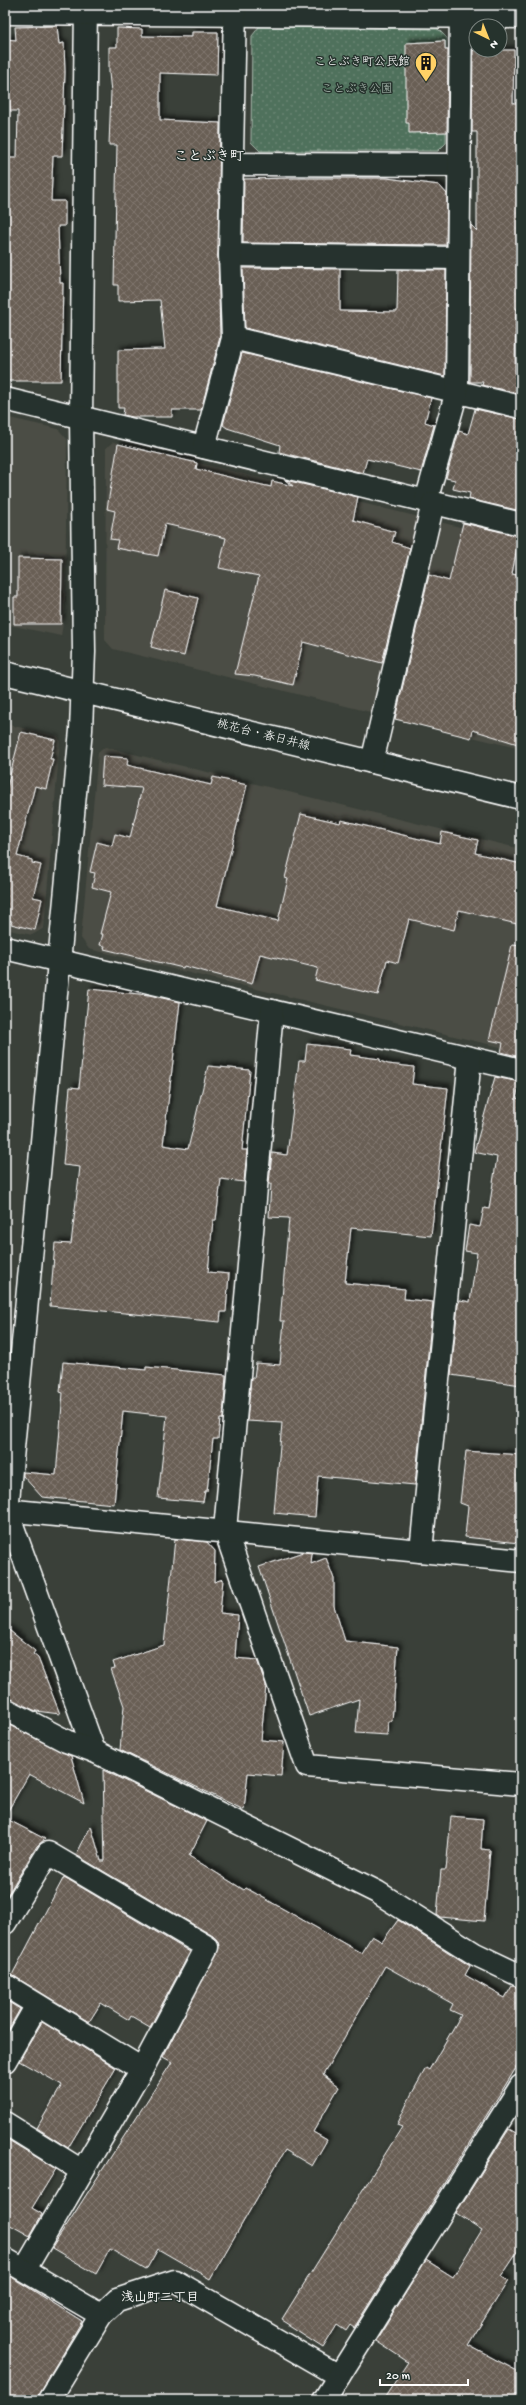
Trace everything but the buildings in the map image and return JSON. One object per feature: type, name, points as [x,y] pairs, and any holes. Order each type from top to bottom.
[{"type":"street","points":[[86,10],[82,418],[84,652],[81,730],[6,1512],[94,1751]]},
{"type":"street","points":[[5,13],[86,10],[461,11],[521,17]]},
{"type":"street","points":[[204,447],[233,338],[230,255],[235,10]]},
{"type":"street","points":[[372,762],[429,502],[457,392],[458,165],[461,11]]},
{"type":"street","points":[[232,164],[458,165]]},
{"type":"street","points":[[230,255],[458,258]]},
{"type":"street","points":[[233,338],[521,407]]},
{"type":"street","points":[[5,399],[521,524]]},
{"type":"street","name":"桃花台・春日井線","points":[[5,673],[521,798]]},
{"type":"street","points":[[5,948],[59,959],[521,1070]]},
{"type":"street","points":[[272,1011],[225,1530],[307,1766],[521,1784]]},
{"type":"street","points":[[421,1551],[470,1058]]},
{"type":"street","points":[[6,1512],[225,1530],[521,1561]]},
{"type":"street","points":[[5,1709],[66,1741],[94,1751],[376,1892],[475,1954],[521,1976]]},
{"type":"street","points":[[5,1923],[48,1853],[207,1947],[142,2068],[25,2269]]},
{"type":"street","points":[[5,1986],[142,2068]]},
{"type":"street","points":[[5,2061],[37,2005]]},
{"type":"street","points":[[324,2400],[521,2086]]},
{"type":"street","points":[[5,2123],[82,2171]]},
{"type":"street","points":[[5,2259],[25,2269],[101,2316]]},
{"type":"street","points":[[49,2400],[101,2316],[117,2300],[175,2281],[339,2376]]},
{"type":"shaded area","points":[[5,417],[58,429],[67,439],[65,609],[61,636],[5,624]]},
{"type":"shaded area","points":[[113,442],[521,542],[521,749],[113,649],[105,640],[106,448]]},
{"type":"shaded area","points":[[5,724],[58,736],[60,741],[44,928],[32,935],[5,929]]},
{"type":"shaded area","points":[[105,747],[521,849],[521,1052],[89,949],[81,938],[98,753]]},
{"type":"green space","name":"ことぶき公園","points":[[259,27],[438,29],[447,38],[446,143],[438,151],[260,151],[251,142],[252,36]]},
{"type":"place","name":"ことぶき町公民館","points":[[426,82]]},
{"type":"district","name":"ことぶき町","points":[[209,157]]},
{"type":"district","name":"浅山町二丁目","points":[[160,2298]]}]
